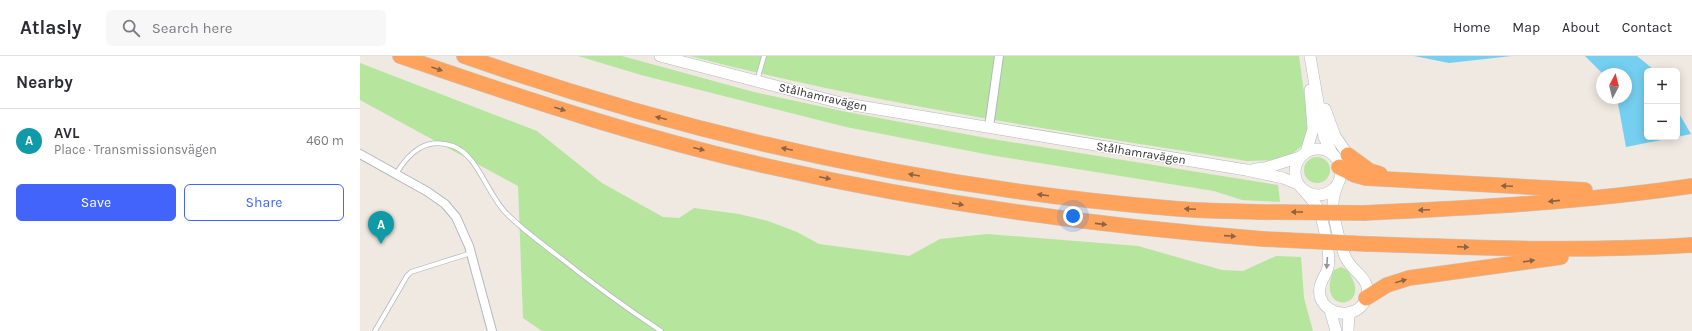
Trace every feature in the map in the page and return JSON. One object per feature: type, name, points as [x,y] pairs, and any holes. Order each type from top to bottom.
[{"type":"highway","points":[[400,56],[506,93],[637,132],[769,167],[892,193],[993,210],[1161,231],[1263,239],[1368,244],[1614,250]]},
{"type":"highway","points":[[464,56],[513,73],[640,112],[774,147],[896,172],[996,189],[1081,200],[1170,208],[1257,212],[1364,213],[1460,209],[1634,193],[1692,186]]},
{"type":"highway","points":[[1348,155],[1370,171],[1408,179]]},
{"type":"highway","points":[[1337,168],[1366,178],[1408,179],[1634,193]]},
{"type":"highway","points":[[1366,298],[1387,285],[1409,278],[1614,250],[1691,245]]},
{"type":"main road","name":"Stålhamravägen","points":[[660,56],[841,103],[1246,170],[1283,178],[1300,186]]},
{"type":"main road","points":[[1306,56],[1313,129],[1303,155],[1296,166],[1295,173],[1300,186],[1318,208],[1325,237],[1328,262],[1320,288],[1322,301],[1330,310],[1336,331]]},
{"type":"main road","points":[[1310,56],[1324,137],[1337,168],[1332,206],[1346,258],[1365,281],[1367,287],[1366,298],[1360,308],[1349,314],[1341,314],[1330,310]]},
{"type":"main road","points":[[1314,77],[1334,136],[1348,155]]},
{"type":"main road","points":[[1303,155],[1319,149],[1337,168]]},
{"type":"main road","name":"Stålhamravägen","points":[[1246,170],[1265,168],[1303,155]]},
{"type":"main road","points":[[1300,186],[1309,193],[1321,194],[1332,190],[1337,168]]},
{"type":"main road","points":[[1348,331],[1349,314]]},
{"type":"street","points":[[989,127],[999,56]]},
{"type":"street","points":[[360,154],[428,192],[445,204],[459,222],[471,253],[492,331]]},
{"type":"lane","points":[[757,81],[764,56]]},
{"type":"lane","points":[[396,174],[408,155],[430,144],[447,144],[462,151],[470,160],[498,203],[515,221],[580,274],[661,331]]},
{"type":"lane","points":[[375,331],[407,276],[418,270],[471,253]]},
{"type":"green space","points":[[578,56],[622,56],[754,92],[842,111],[986,138],[1278,185],[1280,202],[1242,200],[1214,191],[990,155],[846,127],[641,75]]},
{"type":"green space","points":[[690,56],[1299,56],[1309,129],[1303,145],[1293,153],[1278,160],[1247,161],[1037,127],[897,102],[759,73]]},
{"type":"green space","points":[[360,63],[537,131],[602,183],[663,217],[679,218],[694,208],[739,214],[768,221],[797,232],[819,244],[909,256],[940,239],[987,234],[1138,246],[1222,270],[1243,271],[1276,256],[1301,257],[1304,298],[1313,331],[542,331],[523,318],[518,186],[360,100]]},
{"type":"green space","points":[[1317,157],[1326,161],[1330,170],[1326,179],[1317,183],[1308,179],[1304,170],[1308,161]]},
{"type":"green space","points":[[1341,267],[1347,270],[1350,274],[1355,290],[1353,297],[1348,302],[1335,300],[1331,294],[1330,284],[1334,270]]},
{"type":"water","points":[[1414,56],[1512,56],[1449,63]]},
{"type":"water","points":[[1585,56],[1637,56],[1652,68],[1644,68],[1644,140],[1661,140],[1626,147],[1618,104],[1632,104],[1632,68],[1597,68]]},
{"type":"water","points":[[1680,115],[1691,134],[1680,136]]},
{"type":"place","name":"AVL","points":[[381,244]]}]
